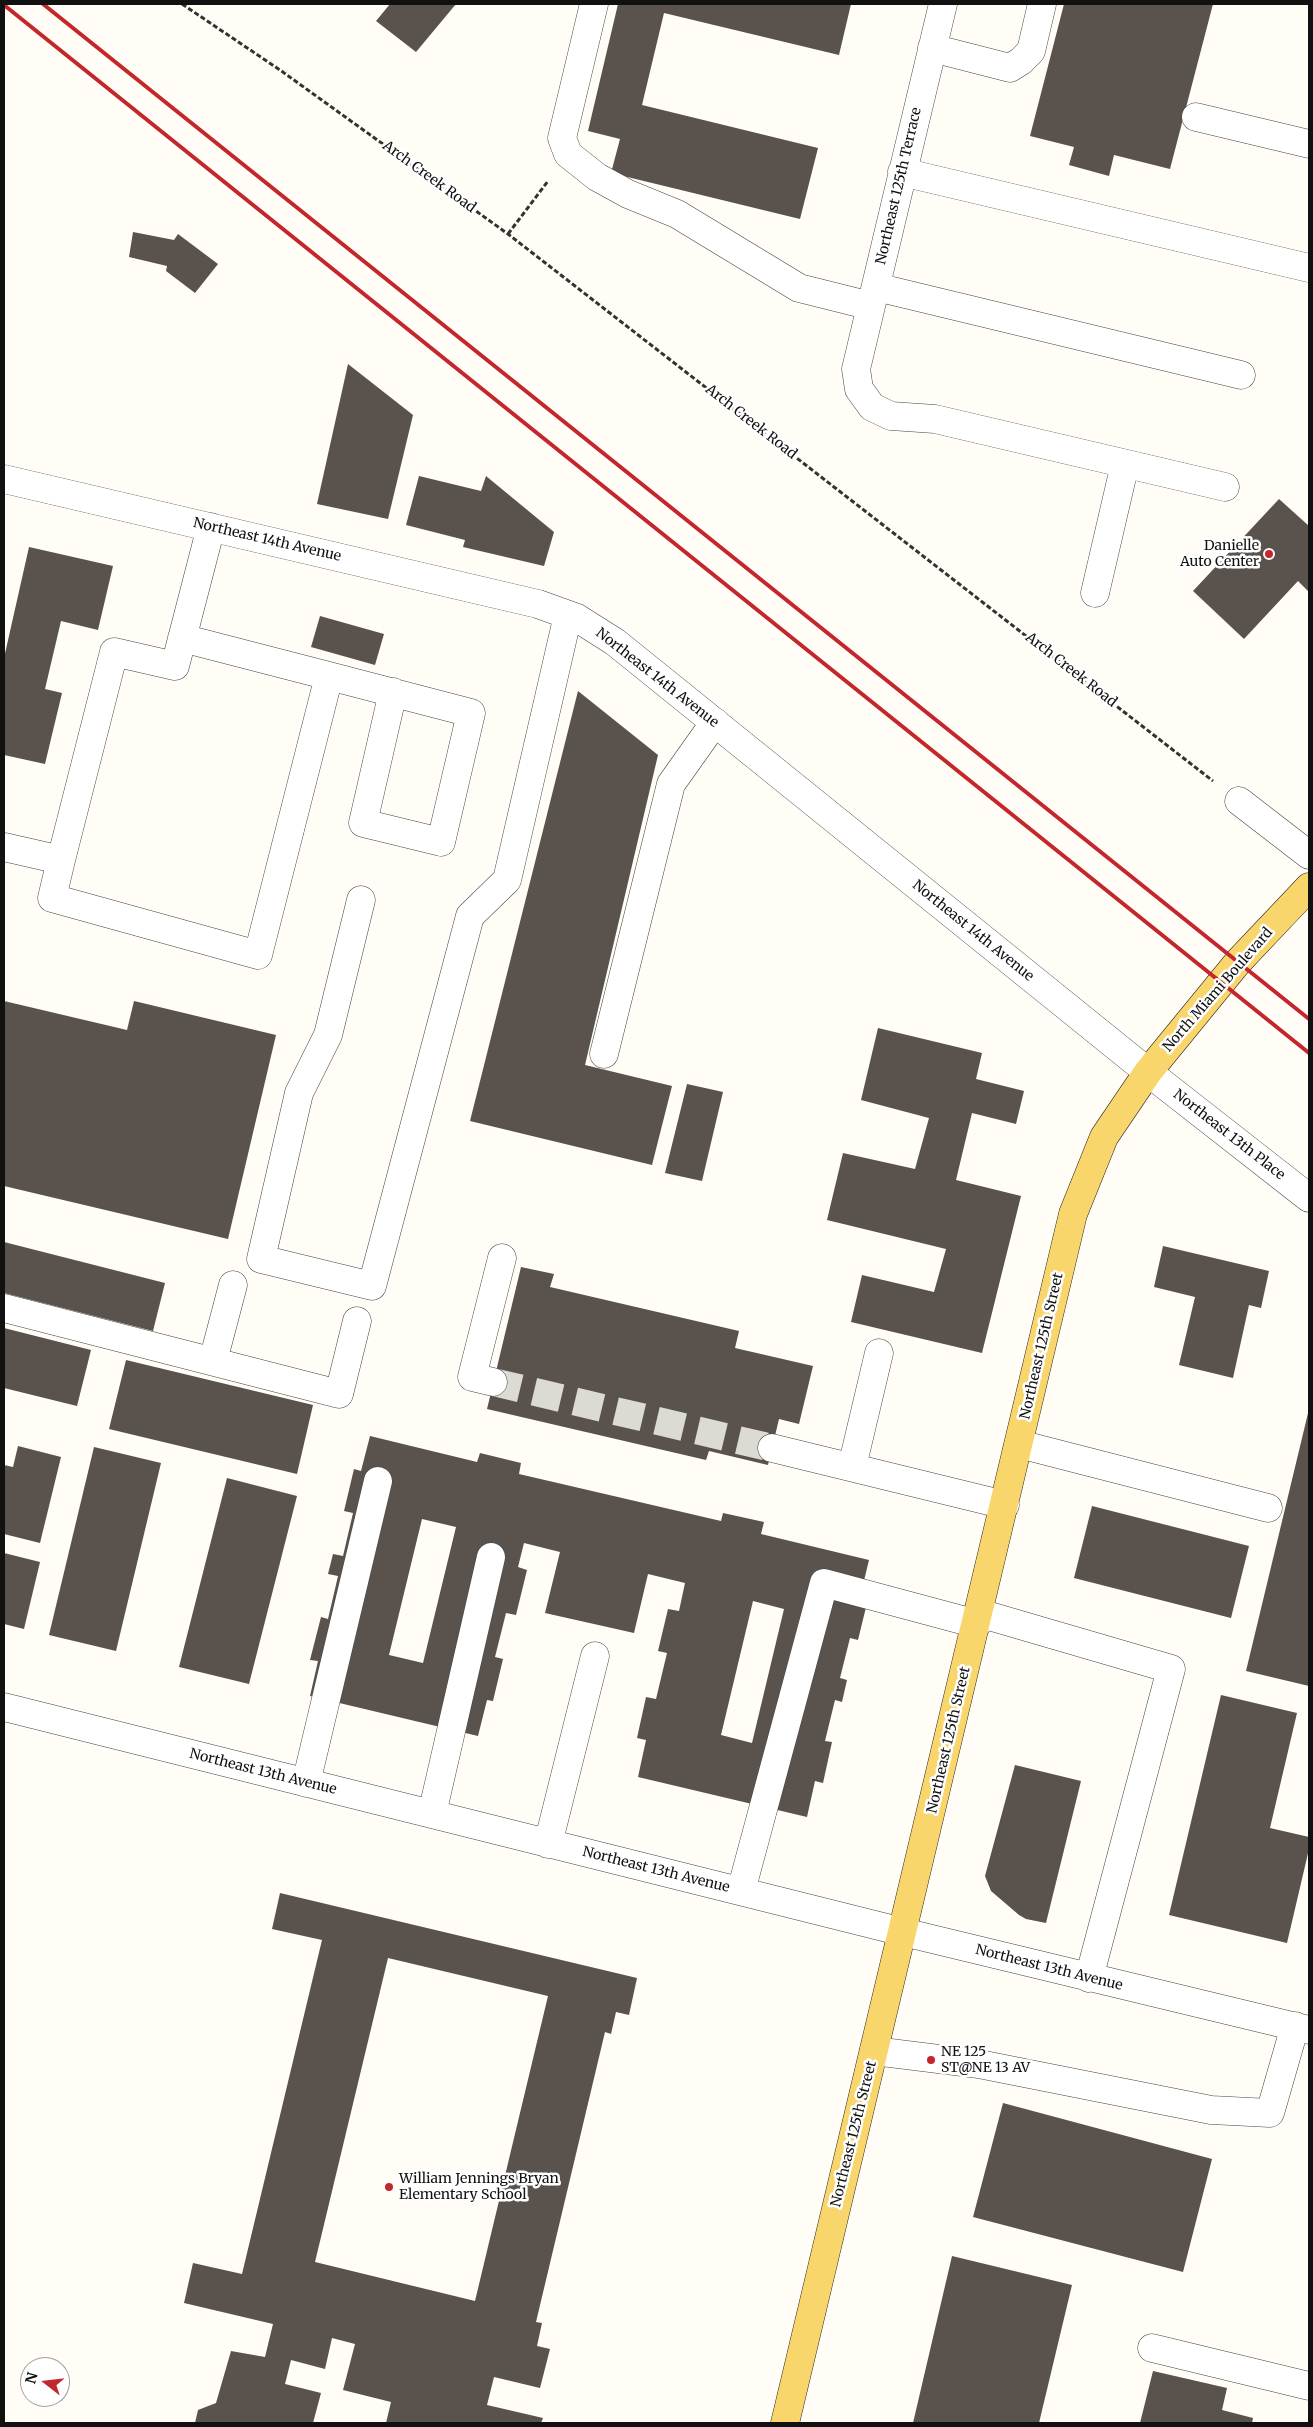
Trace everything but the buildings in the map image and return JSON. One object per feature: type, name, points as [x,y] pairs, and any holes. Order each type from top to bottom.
[{"type":"main road","name":"North Miami Boulevard","points":[[1148,1072],[1238,962],[1309,887]]},
{"type":"main road","name":"Northeast 125th Street","points":[[785,2423],[1073,1214],[1104,1137],[1148,1072]]},
{"type":"street","points":[[594,4],[562,138],[568,154],[597,176],[628,194],[677,214],[799,288],[873,296],[1241,375]]},
{"type":"street","name":"Northeast 125th Terrace","points":[[943,4],[856,368],[859,389],[872,407],[891,416],[935,419],[1125,464]]},
{"type":"street","points":[[932,48],[1010,68],[1022,61],[1031,51],[1042,4]]},
{"type":"street","points":[[1196,117],[1309,144]]},
{"type":"street","points":[[902,172],[1309,268]]},
{"type":"street","points":[[1095,593],[1125,464],[1225,487]]},
{"type":"street","name":"Northeast 14th Avenue","points":[[4,479],[529,602],[568,615],[616,642],[1148,1072]]},
{"type":"street","points":[[211,527],[174,666],[114,652],[52,898],[258,955],[330,676]]},
{"type":"street","points":[[361,900],[328,1035],[299,1093],[261,1259],[372,1286],[470,916],[507,880],[568,615]]},
{"type":"street","points":[[182,638],[330,676],[393,692],[471,712],[441,842],[363,823],[393,692]]},
{"type":"street","points":[[604,1054],[671,784],[715,722]]},
{"type":"street","points":[[1239,801],[1309,855]]},
{"type":"street","points":[[4,848],[61,860]]},
{"type":"street","name":"Northeast 13th Place","points":[[1148,1072],[1309,1198]]},
{"type":"street","points":[[493,1382],[472,1377],[502,1258]]},
{"type":"street","points":[[213,1361],[233,1285]]},
{"type":"street","points":[[4,1308],[339,1394],[357,1321]]},
{"type":"street","points":[[852,1467],[879,1353]]},
{"type":"street","points":[[1019,1444],[1268,1508]]},
{"type":"street","points":[[772,1448],[1005,1505]]},
{"type":"street","points":[[306,1783],[378,1481]]},
{"type":"street","points":[[432,1814],[491,1557]]},
{"type":"street","points":[[741,1892],[824,1584],[978,1618],[1171,1669],[1089,1978]]},
{"type":"street","points":[[548,1844],[595,1656]]},
{"type":"street","name":"Northeast 13th Avenue","points":[[4,1707],[741,1892],[1089,1978],[1302,2028]]},
{"type":"street","points":[[874,2051],[979,2064],[1211,2110],[1270,2113],[1302,2028]]},
{"type":"street","points":[[1152,2348],[1309,2386]]},
{"type":"path","name":"Arch Creek Road","points":[[182,4],[280,70],[508,234],[1239,801]]},
{"type":"path","points":[[508,234],[568,154]]},
{"type":"tunnel","points":[[493,1382],[772,1448]]},
{"type":"railway","points":[[43,4],[1309,1019]]},
{"type":"railway","points":[[4,5],[1309,1053]]},
{"type":"place","name":"Danielle Auto Center","points":[[1269,554]]},
{"type":"place","name":"NE 125 ST@NE 13 AV","points":[[931,2060]]},
{"type":"place","name":"William Jennings Bryan Elementary School","points":[[389,2187]]}]
